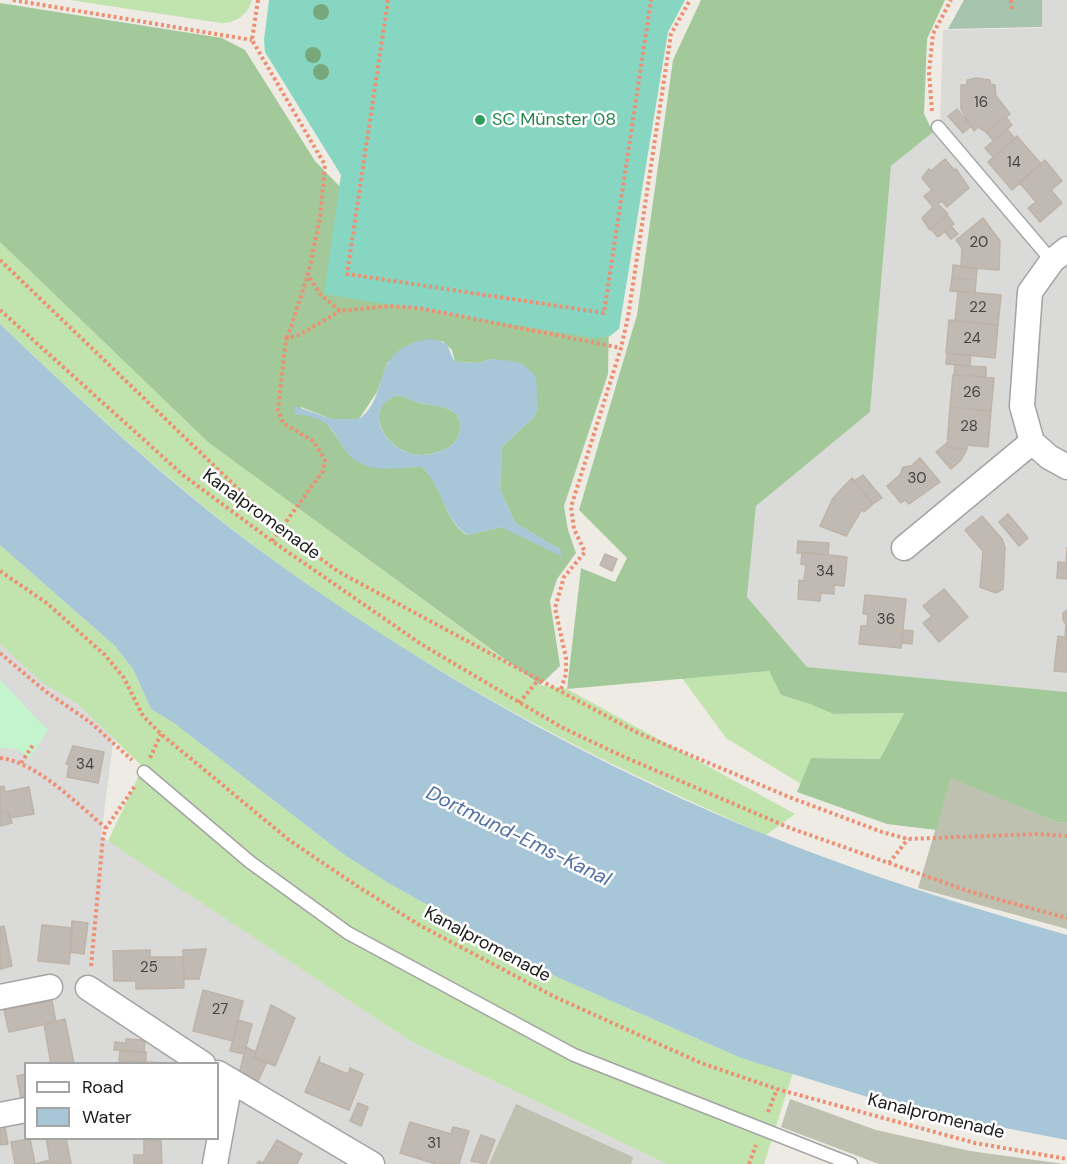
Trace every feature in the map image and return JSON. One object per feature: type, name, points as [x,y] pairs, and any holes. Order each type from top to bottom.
[{"type":"street","points":[[1060,255],[1030,292],[1022,406],[1032,442],[1049,457],[1067,467]]},
{"type":"street","points":[[904,548],[1032,442]]},
{"type":"street","points":[[0,997],[50,987]]},
{"type":"street","points":[[88,988],[200,1062]]},
{"type":"street","points":[[219,1125],[224,1077],[372,1164]]},
{"type":"street","points":[[0,1115],[24,1110]]},
{"type":"street","points":[[215,1164],[217,1140]]},
{"type":"lane","points":[[938,128],[1060,255]]},
{"type":"lane","points":[[144,772],[250,862],[348,933],[574,1056],[851,1164]]},
{"type":"path","points":[[13,0],[252,40]]},
{"type":"path","points":[[258,0],[252,40],[325,165],[320,218],[308,275],[286,339],[278,410],[283,423],[313,441],[325,460],[323,471],[272,541]]},
{"type":"path","points":[[388,0],[347,274],[604,313],[651,0]]},
{"type":"path","points":[[561,689],[566,674],[566,658],[555,608],[564,577],[585,552],[574,530],[571,507],[621,348],[671,34],[690,0]]},
{"type":"path","points":[[938,128],[932,121],[930,72],[932,43],[933,34],[951,0]]},
{"type":"path","points":[[1011,0],[1012,10]]},
{"type":"path","points":[[0,260],[280,530],[339,572],[561,689],[638,733],[789,797],[882,832],[908,839],[1038,834],[1067,836]]},
{"type":"path","points":[[308,275],[321,295],[339,311]]},
{"type":"path","points":[[286,339],[299,335],[339,311],[390,306],[419,308],[621,348]]},
{"type":"path","name":"Kanalpromenade","points":[[0,310],[183,475],[272,541],[421,644],[561,727],[622,756],[790,828],[971,892],[1067,918]]},
{"type":"path","name":"Kanalpromenade","points":[[0,571],[48,604],[105,655],[124,678],[143,716],[161,734],[289,840],[421,926],[555,997],[701,1063],[777,1089],[975,1143],[1067,1159]]},
{"type":"path","points":[[0,653],[45,692],[90,722],[144,772]]},
{"type":"path","points":[[519,703],[539,678]]},
{"type":"path","points":[[21,763],[33,745]]},
{"type":"path","points":[[0,758],[21,763],[41,775],[106,828],[88,988]]},
{"type":"path","points":[[889,863],[908,839]]},
{"type":"path","points":[[762,1129],[777,1089]]},
{"type":"shaded area","points":[[1042,0],[1067,0],[1067,692],[807,667],[747,597],[756,506],[870,412],[891,166],[940,125],[943,30],[1042,28]]},
{"type":"shaded area","points":[[0,597],[116,720],[101,836],[410,1041],[667,1164],[0,1164]]},
{"type":"shaded area","points":[[951,777],[1059,823],[1067,822],[1067,929],[918,888]]},
{"type":"shaded area","points":[[790,1099],[876,1130],[970,1151],[1064,1164],[879,1164],[781,1127]]},
{"type":"shaded area","points":[[516,1104],[633,1157],[631,1164],[489,1164]]},
{"type":"green space","points":[[70,0],[252,0],[248,10],[241,17],[232,22],[221,23]]},
{"type":"green space","name":"SC Münster 08","points":[[269,0],[685,0],[668,32],[619,329],[610,336],[595,338],[324,294],[341,175],[265,52],[264,40]]},
{"type":"green space","points":[[701,0],[945,0],[927,39],[924,114],[933,132],[891,166],[870,412],[756,506],[747,597],[807,667],[1067,692],[1067,822],[1059,823],[951,778],[936,830],[887,824],[797,792],[811,758],[880,759],[904,713],[833,714],[781,695],[769,671],[567,689],[581,568],[615,582],[627,558],[579,510],[637,315],[673,60]]},
{"type":"green space","points":[[964,0],[1042,0],[1042,27],[948,29]]},
{"type":"green space","points":[[0,3],[222,38],[245,50],[315,161],[346,193],[609,319],[608,374],[564,506],[568,530],[576,553],[557,579],[550,601],[560,666],[540,685],[209,443],[0,242]],"holes":[[[442,341],[452,350],[455,362],[479,363],[492,359],[536,396],[535,416],[502,447],[500,489],[515,523],[561,550],[501,527],[467,535],[453,521],[435,483],[422,467],[383,468],[361,463],[353,458],[321,419],[301,414],[301,407],[331,419],[359,419],[377,392],[388,362]]]},
{"type":"green space","points":[[0,242],[209,443],[539,685],[567,689],[795,814],[766,835],[632,774],[501,705],[374,630],[253,545],[92,410],[0,324]]},
{"type":"green space","points":[[398,395],[420,403],[442,407],[455,413],[460,425],[455,442],[450,447],[434,453],[419,455],[393,444],[384,434],[380,422],[380,411],[386,402]]},
{"type":"green space","points":[[0,545],[115,646],[133,669],[151,709],[174,723],[343,854],[390,884],[557,977],[741,1058],[793,1073],[764,1164],[667,1164],[410,1041],[108,841],[143,767],[78,704],[43,683],[0,644]]},
{"type":"green space","points":[[769,671],[781,695],[833,714],[904,713],[880,759],[811,758],[801,784],[726,738],[682,678]]},
{"type":"green space","points":[[0,680],[48,730],[30,758],[15,749],[0,748]]},
{"type":"water","name":"Dortmund-Ems-Kanal","points":[[0,324],[156,467],[254,546],[351,614],[452,678],[608,763],[760,832],[861,871],[1067,935],[1067,1140],[903,1108],[741,1058],[557,977],[390,884],[343,854],[174,723],[151,709],[133,669],[115,646],[0,545]]},
{"type":"water","points":[[430,339],[437,340],[447,346],[455,362],[479,363],[492,359],[512,361],[523,364],[536,377],[538,409],[535,416],[502,447],[500,489],[515,523],[561,550],[561,556],[501,527],[468,535],[453,521],[435,484],[422,467],[384,469],[369,467],[352,458],[336,435],[322,421],[294,414],[295,406],[331,419],[359,419],[369,409],[375,398],[389,362],[397,352],[411,344]],"holes":[[[398,395],[420,403],[442,407],[455,413],[460,425],[455,442],[450,447],[434,453],[419,455],[393,444],[384,434],[380,423],[380,412],[386,402]]]},
{"type":"building","points":[[976,78],[990,80],[990,84],[995,85],[996,96],[1010,114],[986,132],[978,127],[974,131],[961,109],[961,85],[967,85],[967,80]]},
{"type":"building","points":[[957,109],[971,126],[963,133],[948,116]]},
{"type":"building","points":[[1006,117],[1012,125],[994,141],[986,132]]},
{"type":"building","points":[[1007,129],[1015,139],[993,157],[985,148]]},
{"type":"building","points":[[1017,136],[1041,164],[1012,190],[988,162]]},
{"type":"building","points":[[945,159],[954,170],[956,169],[969,188],[947,207],[941,201],[938,204],[948,214],[930,230],[922,218],[933,207],[924,196],[932,190],[922,178],[929,169],[931,171]]},
{"type":"building","points":[[1045,160],[1062,181],[1051,190],[1062,203],[1040,222],[1028,208],[1036,202],[1019,182]]},
{"type":"building","points":[[947,215],[954,224],[938,237],[931,229]]},
{"type":"building","points":[[983,218],[1000,241],[999,270],[961,267],[962,248],[956,240]]},
{"type":"building","points":[[951,226],[958,234],[951,239],[945,232]]},
{"type":"building","points":[[953,265],[977,268],[976,280],[952,278]]},
{"type":"building","points":[[952,278],[976,280],[975,293],[950,291]]},
{"type":"building","points":[[958,291],[1001,295],[998,325],[955,321]]},
{"type":"building","points":[[949,320],[998,325],[995,358],[946,353]]},
{"type":"building","points":[[947,353],[971,355],[970,366],[946,364]]},
{"type":"building","points":[[955,365],[986,367],[986,377],[954,375]]},
{"type":"building","points":[[953,375],[994,378],[991,411],[950,407]]},
{"type":"building","points":[[950,407],[991,411],[988,447],[967,445],[967,449],[947,447]]},
{"type":"building","points":[[947,443],[947,447],[967,449],[961,460],[951,469],[936,452]]},
{"type":"building","points":[[920,458],[940,482],[909,504],[905,500],[901,503],[887,486],[900,475],[903,467],[911,466]]},
{"type":"building","points":[[863,475],[882,498],[873,504],[854,481]]},
{"type":"building","points":[[852,478],[873,504],[864,512],[862,509],[846,536],[820,526],[833,498]]},
{"type":"building","points":[[1008,514],[1028,538],[1019,546],[999,522]]},
{"type":"building","points":[[982,516],[1002,539],[1005,547],[1003,589],[996,593],[980,587],[983,551],[965,530]]},
{"type":"building","points":[[798,541],[829,543],[828,555],[797,553]]},
{"type":"building","points":[[1067,548],[1067,579],[1057,578],[1058,562],[1066,563]]},
{"type":"building","points":[[802,552],[847,557],[844,586],[834,585],[834,594],[821,593],[820,601],[798,599],[799,580],[804,581],[806,565],[801,564]]},
{"type":"building","points":[[605,554],[617,559],[612,571],[600,565]]},
{"type":"building","points":[[944,589],[968,617],[939,642],[923,623],[932,616],[923,606]]},
{"type":"building","points":[[865,595],[906,599],[901,648],[859,644],[861,626],[867,626],[868,614],[863,614]]},
{"type":"building","points":[[1067,610],[1067,638],[1065,638],[1066,624],[1063,620],[1063,613]]},
{"type":"building","points":[[903,630],[913,631],[912,644],[902,643]]},
{"type":"building","points":[[1058,636],[1067,638],[1067,672],[1054,671]]},
{"type":"building","points":[[73,746],[104,752],[98,783],[67,777],[69,765],[66,764]]},
{"type":"building","points":[[4,786],[5,792],[29,787],[34,814],[10,818],[9,811],[0,813],[0,787]]},
{"type":"building","points":[[9,811],[12,823],[0,826],[0,813]]},
{"type":"building","points":[[72,921],[88,923],[84,954],[70,952]]},
{"type":"building","points":[[42,925],[73,928],[69,964],[38,961]]},
{"type":"building","points":[[4,926],[12,966],[0,969],[0,927]]},
{"type":"building","points":[[206,949],[199,979],[184,979],[183,950]]},
{"type":"building","points":[[150,950],[150,957],[183,957],[184,988],[136,989],[136,981],[114,981],[113,951]]},
{"type":"building","points":[[203,990],[243,1001],[233,1041],[193,1031]]},
{"type":"building","points":[[52,1001],[56,1022],[9,1032],[4,1010]]},
{"type":"building","points":[[271,1005],[295,1018],[275,1066],[254,1057]]},
{"type":"building","points":[[65,1019],[74,1062],[51,1062],[44,1024]]},
{"type":"building","points":[[238,1020],[252,1024],[244,1054],[230,1051]]},
{"type":"building","points":[[126,1039],[145,1040],[144,1052],[114,1050],[115,1042],[126,1043]]},
{"type":"building","points":[[246,1047],[256,1052],[254,1057],[267,1062],[258,1081],[239,1074]]},
{"type":"building","points":[[120,1051],[146,1052],[146,1062],[119,1061]]},
{"type":"building","points":[[320,1056],[319,1062],[348,1074],[350,1068],[363,1074],[349,1110],[305,1092]]},
{"type":"building","points":[[24,1074],[24,1097],[21,1098],[17,1076]]},
{"type":"building","points":[[358,1103],[368,1107],[361,1126],[350,1121]]},
{"type":"building","points":[[4,1122],[8,1144],[0,1145],[0,1123]]},
{"type":"building","points":[[410,1122],[451,1134],[453,1127],[469,1131],[459,1164],[436,1164],[400,1153]]},
{"type":"building","points":[[481,1135],[495,1140],[486,1164],[471,1161]]},
{"type":"building","points":[[30,1140],[35,1164],[15,1164],[11,1142]]},
{"type":"building","points":[[46,1140],[66,1140],[71,1164],[35,1164],[50,1160]]},
{"type":"building","points":[[144,1140],[161,1141],[162,1164],[134,1164],[134,1155],[144,1155]]},
{"type":"building","points":[[277,1140],[302,1154],[297,1164],[257,1164],[259,1161],[263,1163]]},
{"type":"place","name":"SC Münster 08","points":[[480,120]]}]
